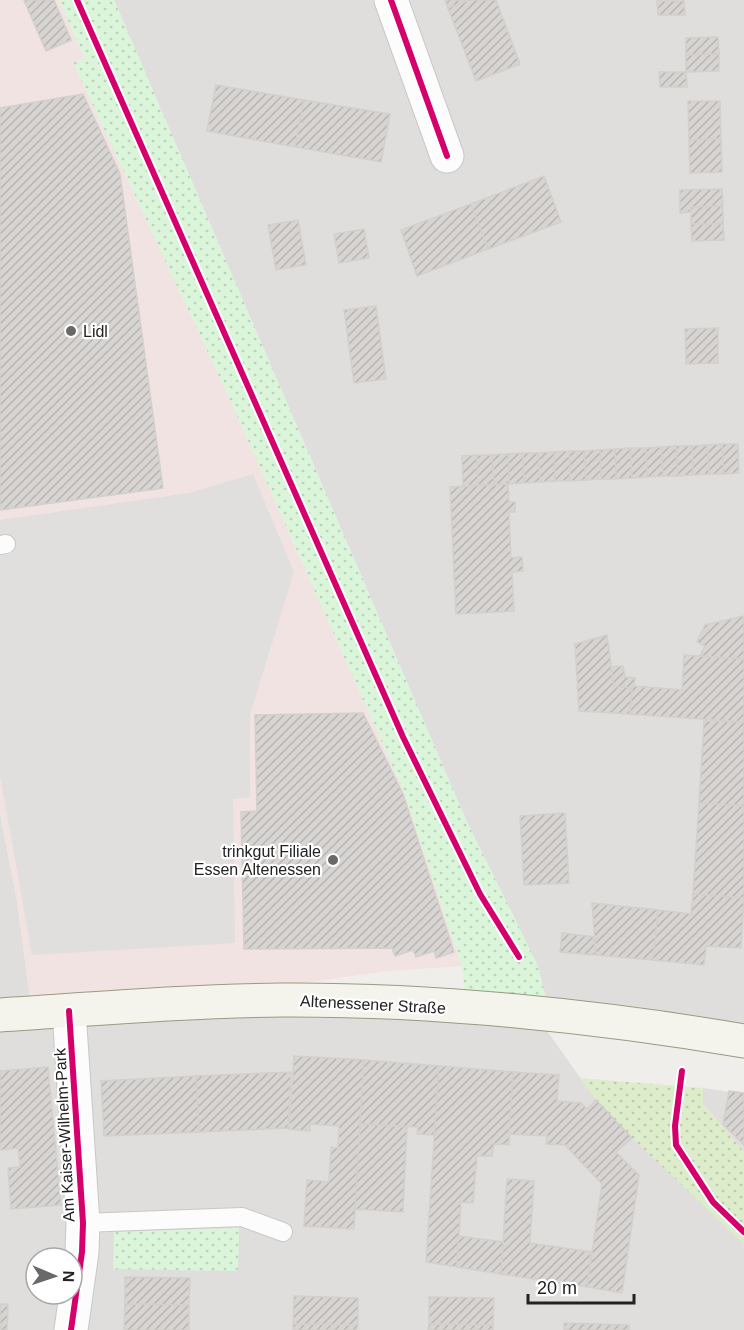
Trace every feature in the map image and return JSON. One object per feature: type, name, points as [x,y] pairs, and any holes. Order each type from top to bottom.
[{"type":"main road","name":"Altenessener Straße","points":[[0,1014],[279,1000],[372,1002],[543,1015],[687,1031],[744,1041]]},
{"type":"street","points":[[391,0],[447,156]]},
{"type":"street","name":"Am Kaiser-Wilhelm-Park","points":[[69,1011],[83,1223],[82,1252],[71,1330]]},
{"type":"lane","points":[[83,1223],[242,1217],[283,1232]]},
{"type":"shaded area","points":[[0,0],[59,0],[85,60],[73,62],[231,402],[404,792],[462,966],[388,971],[252,990],[31,1006],[17,901],[0,813]]},
{"type":"shaded area","points":[[114,0],[744,0],[744,1039],[549,1010],[516,921],[467,822]]},
{"type":"shaded area","points":[[253,474],[294,572],[250,715],[250,797],[233,799],[235,943],[32,955],[0,775],[0,520],[189,493]]},
{"type":"shaded area","points":[[0,813],[17,901],[31,1006],[0,1008]]},
{"type":"shaded area","points":[[224,1006],[540,1021],[596,1100],[744,1244],[744,1330],[0,1330],[0,1018]]},
{"type":"shaded area","points":[[703,1088],[744,1094],[744,1152],[703,1104]]},
{"type":"green space","points":[[59,0],[114,0],[467,822],[538,966],[549,1010],[465,1003],[462,966],[404,792],[231,402],[73,62],[85,59]]},
{"type":"green space","points":[[580,1078],[703,1088],[703,1104],[744,1152],[744,1244],[632,1138],[596,1100]]},
{"type":"green space","points":[[239,1228],[238,1271],[113,1269],[114,1232]]},
{"type":"building","points":[[24,0],[54,0],[71,40],[46,51]]},
{"type":"building","points":[[445,0],[470,0],[448,8]]},
{"type":"building","points":[[470,0],[496,0],[520,64],[476,81],[448,8]]},
{"type":"building","points":[[657,1],[684,1],[685,15],[658,15]]},
{"type":"building","points":[[718,37],[719,54],[686,55],[686,38]]},
{"type":"building","points":[[719,54],[719,71],[686,72],[686,55]]},
{"type":"building","points":[[659,72],[686,72],[687,87],[660,87]]},
{"type":"building","points":[[216,85],[304,100],[295,147],[207,131]]},
{"type":"building","name":"Lidl","points":[[83,94],[120,174],[163,488],[0,510],[0,108]]},
{"type":"building","points":[[304,100],[390,114],[381,162],[295,147]]},
{"type":"building","points":[[688,101],[720,101],[721,139],[689,140]]},
{"type":"building","points":[[721,139],[722,172],[690,173],[689,140]]},
{"type":"building","points":[[544,176],[561,222],[488,249],[471,204]]},
{"type":"building","points":[[722,189],[723,206],[691,207],[690,212],[680,213],[680,190]]},
{"type":"building","points":[[471,204],[488,249],[417,276],[401,230]]},
{"type":"building","points":[[723,206],[723,224],[691,224],[691,207]]},
{"type":"building","points":[[298,220],[306,265],[276,270],[268,225]]},
{"type":"building","points":[[691,224],[723,224],[724,240],[692,241]]},
{"type":"building","points":[[364,229],[369,258],[339,263],[334,234]]},
{"type":"building","points":[[376,306],[386,379],[354,383],[344,310]]},
{"type":"building","points":[[718,328],[718,363],[686,364],[685,329]]},
{"type":"building","points":[[722,444],[724,474],[709,474],[707,445]]},
{"type":"building","points":[[722,444],[738,444],[739,473],[724,474]]},
{"type":"building","points":[[707,445],[709,474],[693,475],[692,446]]},
{"type":"building","points":[[676,446],[678,476],[663,476],[661,447]]},
{"type":"building","points":[[676,446],[692,446],[693,475],[678,476]]},
{"type":"building","points":[[661,447],[663,476],[647,477],[646,448]]},
{"type":"building","points":[[630,448],[646,448],[647,477],[632,478]]},
{"type":"building","points":[[630,448],[632,478],[616,479],[615,449]]},
{"type":"building","points":[[615,449],[616,479],[601,479],[600,450]]},
{"type":"building","points":[[600,450],[601,479],[586,480],[584,451]]},
{"type":"building","points":[[569,451],[584,451],[586,480],[570,481]]},
{"type":"building","points":[[569,451],[570,481],[555,481],[554,452]]},
{"type":"building","points":[[554,452],[555,481],[540,482],[538,453]]},
{"type":"building","points":[[523,453],[524,483],[509,484],[508,454]]},
{"type":"building","points":[[523,453],[538,453],[540,482],[524,483]]},
{"type":"building","points":[[508,454],[509,484],[494,484],[492,455]]},
{"type":"building","points":[[477,455],[478,485],[463,486],[462,456]]},
{"type":"building","points":[[477,455],[492,455],[494,484],[478,485]]},
{"type":"building","points":[[508,484],[509,502],[515,502],[515,512],[509,512],[511,558],[522,557],[523,571],[512,572],[514,611],[456,614],[450,487]]},
{"type":"building","points":[[744,616],[744,659],[700,656],[705,646],[697,642],[705,625]]},
{"type":"building","points":[[607,635],[614,686],[632,688],[630,714],[579,711],[575,644]]},
{"type":"building","points":[[684,655],[744,659],[744,722],[630,714],[632,688],[614,686],[611,667],[623,666],[625,677],[635,678],[634,686],[682,690]]},
{"type":"building","name":"trinkgut Filiale Essen Altenessen","points":[[363,713],[403,794],[454,952],[436,958],[434,951],[416,957],[413,950],[395,956],[392,948],[244,949],[241,812],[257,811],[255,715]]},
{"type":"building","points":[[704,721],[744,722],[744,806],[699,803]]},
{"type":"building","points":[[699,803],[744,806],[744,898],[693,894]]},
{"type":"building","points":[[565,813],[569,883],[524,885],[520,816]]},
{"type":"building","points":[[693,894],[744,898],[741,948],[706,946],[704,965],[653,960],[658,910],[691,914]]},
{"type":"building","points":[[592,903],[658,910],[653,960],[596,955]]},
{"type":"building","points":[[562,933],[594,937],[596,955],[560,952]]},
{"type":"building","points":[[294,1056],[364,1060],[354,1229],[304,1226],[307,1180],[329,1182],[331,1147],[338,1148],[339,1126],[310,1124],[310,1131],[289,1129]]},
{"type":"building","points":[[364,1060],[439,1066],[434,1135],[417,1134],[418,1127],[360,1124]]},
{"type":"building","points":[[439,1066],[513,1072],[509,1145],[494,1144],[492,1156],[477,1156],[473,1203],[461,1202],[457,1267],[426,1262]]},
{"type":"building","points":[[48,1067],[61,1205],[11,1209],[8,1168],[20,1167],[18,1148],[0,1150],[0,1071]]},
{"type":"building","points":[[291,1072],[288,1128],[199,1132],[196,1076]]},
{"type":"building","points":[[513,1072],[559,1075],[557,1101],[581,1103],[587,1109],[596,1100],[632,1138],[616,1152],[639,1175],[622,1293],[587,1287],[602,1184],[565,1145],[546,1144],[547,1136],[509,1134]]},
{"type":"building","points":[[196,1076],[199,1132],[104,1136],[101,1081]]},
{"type":"building","points":[[729,1091],[744,1093],[744,1145],[723,1124]]},
{"type":"building","points":[[360,1124],[407,1127],[403,1212],[355,1209]]},
{"type":"building","points":[[507,1179],[534,1181],[530,1243],[591,1252],[587,1287],[501,1274]]},
{"type":"building","points":[[458,1236],[503,1242],[501,1274],[457,1267]]},
{"type":"building","points":[[125,1277],[190,1278],[189,1305],[125,1304]]},
{"type":"building","points":[[294,1296],[358,1298],[358,1325],[293,1324]]},
{"type":"building","points":[[429,1297],[494,1298],[493,1325],[429,1324]]},
{"type":"building","points":[[0,1304],[8,1304],[7,1330],[0,1330]]},
{"type":"building","points":[[125,1304],[189,1305],[189,1330],[124,1330]]},
{"type":"building","points":[[564,1323],[629,1325],[629,1330],[564,1330]]},
{"type":"building","points":[[293,1324],[358,1325],[357,1330],[293,1330]]},
{"type":"building","points":[[429,1324],[493,1325],[493,1330],[428,1330]]},
{"type":"cycle path","points":[[77,0],[403,737],[480,894],[519,957]]},
{"type":"cycle path","points":[[391,0],[447,156]]},
{"type":"cycle path","points":[[69,1011],[83,1223],[82,1252],[71,1330]]},
{"type":"cycle path","points":[[682,1071],[675,1126],[676,1145],[713,1202],[744,1232]]},
{"type":"place","name":"Lidl","points":[[71,331]]},
{"type":"place","name":"trinkgut Filiale Essen Altenessen","points":[[333,860]]}]
